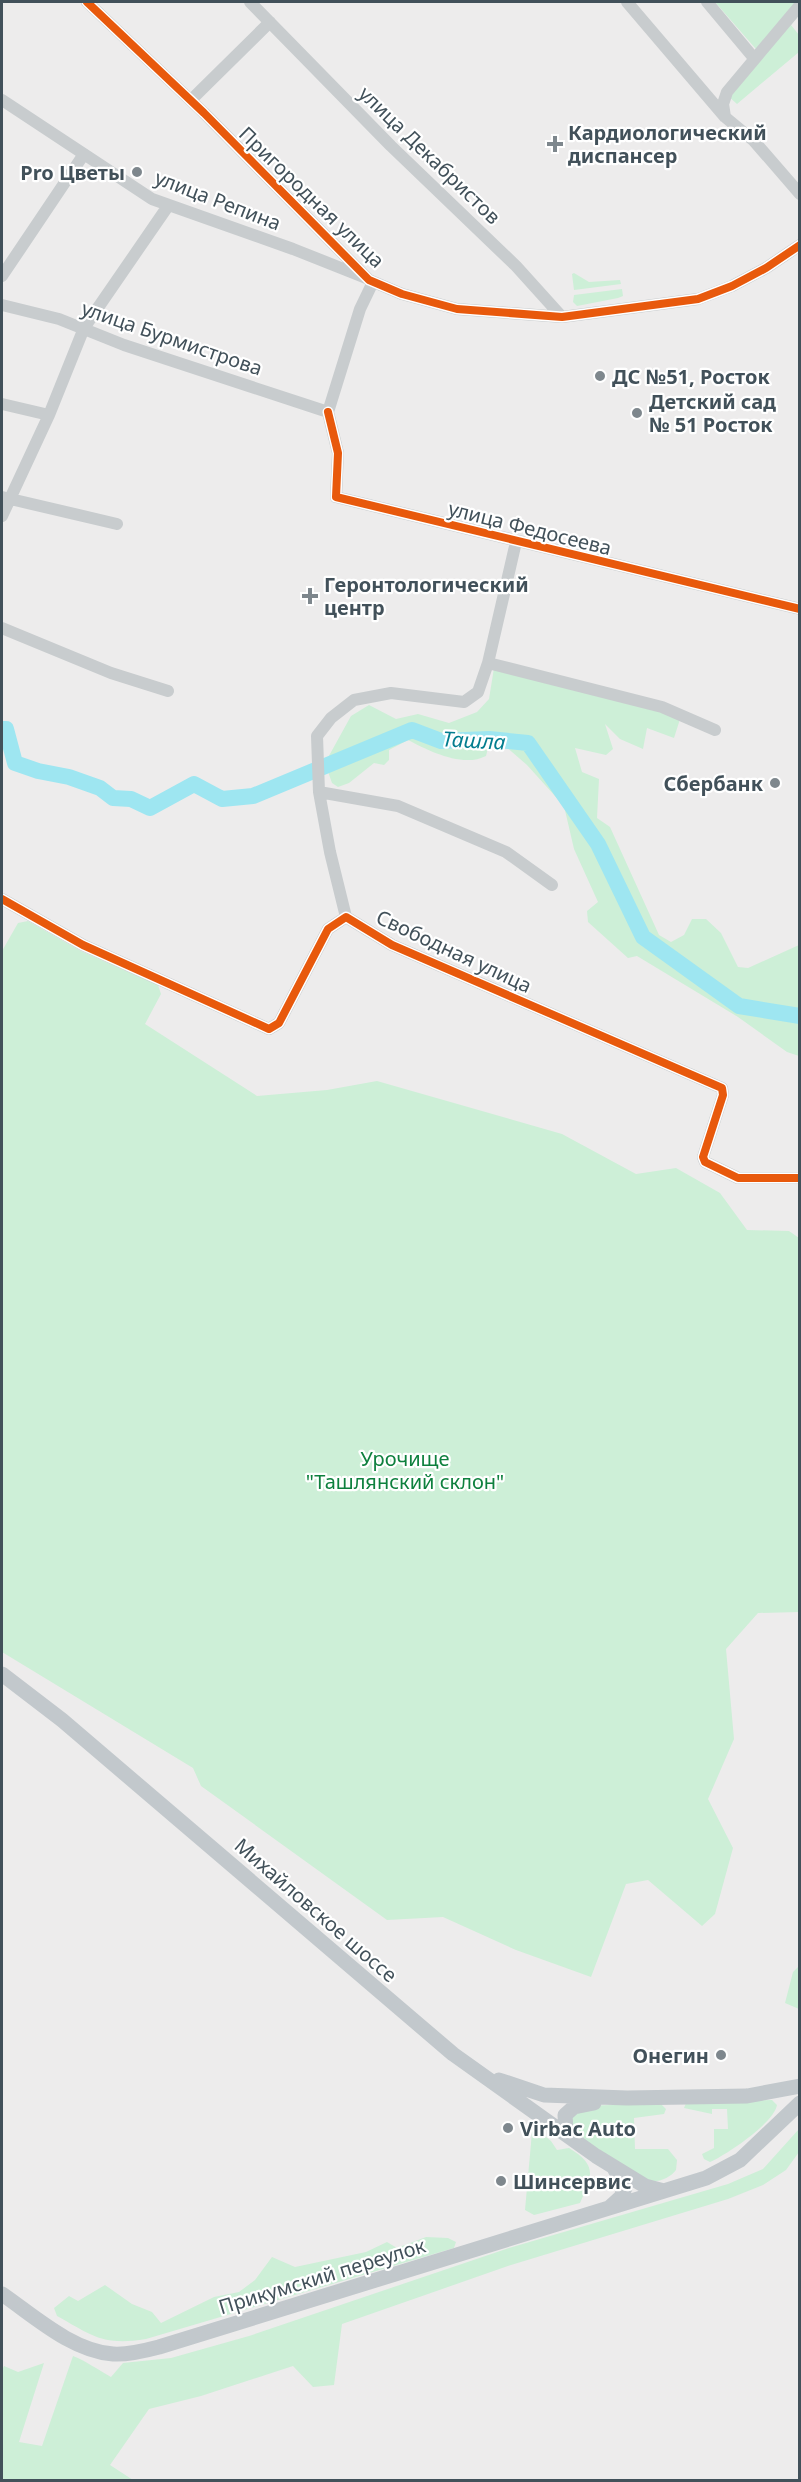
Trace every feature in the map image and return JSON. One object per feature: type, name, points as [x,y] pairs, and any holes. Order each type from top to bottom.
[{"type":"main road","name":"Михайловское шоссе","points":[[2,1674],[62,1720],[469,2067],[612,2166],[645,2186],[664,2191]]},
{"type":"main road","points":[[469,2067],[510,2085],[544,2095],[627,2098],[747,2096],[800,2086]]},
{"type":"main road","points":[[573,2139],[564,2121],[568,2110],[583,2104],[627,2098]]},
{"type":"main road","name":"Прикумский переулок","points":[[2,2294],[74,2342],[94,2351],[130,2354],[191,2339],[607,2210],[731,2166],[760,2144],[800,2103]]},
{"type":"main road","points":[[607,2210],[621,2197],[625,2188],[612,2166]]},
{"type":"street","name":"Пригородная улица","points":[[87,2],[191,100],[371,281],[402,294],[457,309],[562,317],[698,299],[732,286],[766,268],[800,245]]},
{"type":"street","name":"улица Декабристов","points":[[250,2],[391,146],[516,266],[562,317]]},
{"type":"street","points":[[627,2],[725,117],[754,141],[800,194]]},
{"type":"street","points":[[707,2],[753,57]]},
{"type":"street","points":[[725,117],[723,104],[727,92],[753,57],[800,5]]},
{"type":"street","points":[[191,100],[270,22]]},
{"type":"street","name":"улица Репина","points":[[2,100],[152,199],[293,249],[371,281]]},
{"type":"street","points":[[2,276],[84,154]]},
{"type":"street","points":[[2,516],[6,498],[49,415],[84,328],[168,206]]},
{"type":"street","points":[[328,412],[371,281]]},
{"type":"street","name":"улица Бурмистрова","points":[[2,305],[84,328],[124,345],[328,412]]},
{"type":"street","points":[[2,404],[49,415]]},
{"type":"street","name":"улица Федосеева","points":[[328,412],[338,453],[336,497],[800,609]]},
{"type":"street","points":[[6,498],[117,524]]},
{"type":"street","name":"улица Федосеева","points":[[319,792],[317,736],[331,718],[354,700],[391,693],[464,702],[478,693],[488,663],[516,542]]},
{"type":"street","points":[[2,628],[111,673],[168,691]]},
{"type":"street","points":[[488,663],[662,707],[715,730]]},
{"type":"street","points":[[346,917],[330,852],[319,792],[398,806],[506,852],[552,885]]},
{"type":"street","name":"Свободная улица","points":[[2,899],[83,945],[269,1029],[279,1023],[328,929],[346,917],[392,945],[722,1088],[723,1095],[703,1157],[705,1162],[738,1178],[800,1178]]},
{"type":"green space","points":[[715,2],[799,2],[799,15],[791,25],[799,35],[799,52],[737,104],[728,96],[762,56]]},
{"type":"green space","points":[[572,274],[589,282],[620,280],[621,284],[574,290]]},
{"type":"green space","points":[[622,289],[623,296],[618,298],[577,306],[573,302],[574,295]]},
{"type":"green space","points":[[494,668],[681,716],[674,738],[647,728],[643,749],[620,739],[605,724],[613,749],[606,755],[575,748],[582,772],[599,779],[597,818],[610,827],[659,935],[671,942],[684,935],[692,919],[706,919],[721,933],[738,967],[748,968],[799,945],[799,1056],[787,1052],[738,1017],[637,956],[628,958],[588,922],[587,911],[598,902],[574,849],[564,806],[527,765],[504,745],[489,744],[486,756],[467,760],[446,757],[408,740],[389,750],[389,760],[384,765],[374,763],[349,783],[338,787],[332,783],[325,763],[351,716],[369,705],[396,719],[418,714],[449,723],[477,712],[489,699]]},
{"type":"green space","name":"Урочище \"Ташлянский склон\"","points":[[28,921],[81,951],[158,985],[161,994],[145,1024],[257,1096],[327,1090],[377,1081],[562,1134],[636,1174],[676,1168],[720,1193],[747,1230],[789,1231],[799,1238],[799,1612],[758,1613],[726,1649],[734,1739],[708,1799],[733,1848],[715,1914],[702,1926],[648,1880],[626,1884],[591,1977],[516,1950],[443,1917],[387,1920],[201,1786],[193,1768],[2,1652],[2,951],[18,923]]},
{"type":"green space","points":[[799,1966],[799,2009],[785,2003],[793,1972]]},
{"type":"green space","points":[[772,2100],[777,2105],[774,2112],[759,2129],[737,2146],[710,2162],[704,2159],[702,2154],[714,2148],[714,2129],[728,2129],[727,2109],[712,2109],[712,2114],[684,2108],[686,2103]]},
{"type":"green space","points":[[660,2103],[666,2109],[664,2114],[634,2118],[635,2149],[668,2149],[677,2160],[676,2170],[667,2178],[659,2181],[637,2177],[614,2164],[581,2137],[571,2119],[586,2106]]},
{"type":"green space","points":[[536,2129],[551,2141],[557,2150],[569,2148],[588,2165],[590,2178],[580,2203],[534,2215],[525,2210],[532,2132]]},
{"type":"green space","points":[[799,2129],[799,2152],[786,2170],[763,2185],[728,2199],[511,2265],[342,2324],[334,2385],[313,2387],[293,2366],[201,2396],[149,2409],[110,2465],[133,2480],[2,2480],[2,2370],[4,2366],[18,2372],[44,2363],[19,2442],[42,2446],[73,2356],[111,2377],[123,2363],[171,2358],[249,2336],[509,2248],[728,2184],[763,2169]]},
{"type":"green space","points":[[426,2237],[448,2238],[456,2242],[454,2248],[146,2339],[119,2341],[99,2338],[57,2316],[54,2308],[69,2296],[78,2301],[105,2285],[132,2304],[152,2312],[161,2323],[214,2297],[239,2292],[255,2280],[272,2257],[295,2267],[366,2252],[387,2242],[397,2248]]},
{"type":"waterway","name":"Ташла","points":[[2,729],[6,729],[15,763],[38,771],[69,777],[100,788],[113,798],[131,799],[150,808],[194,784],[222,799],[253,796],[412,730],[441,741],[489,739],[528,743],[598,844],[643,937],[739,1006],[800,1016]]},
{"type":"cycle path","points":[[87,2],[204,113],[369,280],[402,294],[457,309],[562,317],[698,299],[732,286],[766,268],[800,245]]},
{"type":"cycle path","points":[[328,412],[338,453],[336,497],[800,609]]},
{"type":"cycle path","points":[[2,899],[83,945],[269,1029],[279,1023],[328,929],[346,917],[392,945],[722,1088],[723,1095],[703,1157],[705,1162],[738,1178],[800,1178]]},
{"type":"place","name":"Кардиологический диспансер","points":[[555,144]]},
{"type":"place","name":"Pro Цветы","points":[[137,172]]},
{"type":"place","name":"ДС №51, Росток","points":[[600,376]]},
{"type":"place","name":"Детский сад № 51 Росток","points":[[637,413]]},
{"type":"place","name":"Геронтологический центр","points":[[310,596]]},
{"type":"place","name":"Сбербанк","points":[[775,783]]},
{"type":"place","name":"Онегин","points":[[721,2055]]},
{"type":"place","name":"Virbac Auto","points":[[508,2128]]},
{"type":"place","name":"Шинсервис","points":[[501,2181]]}]
